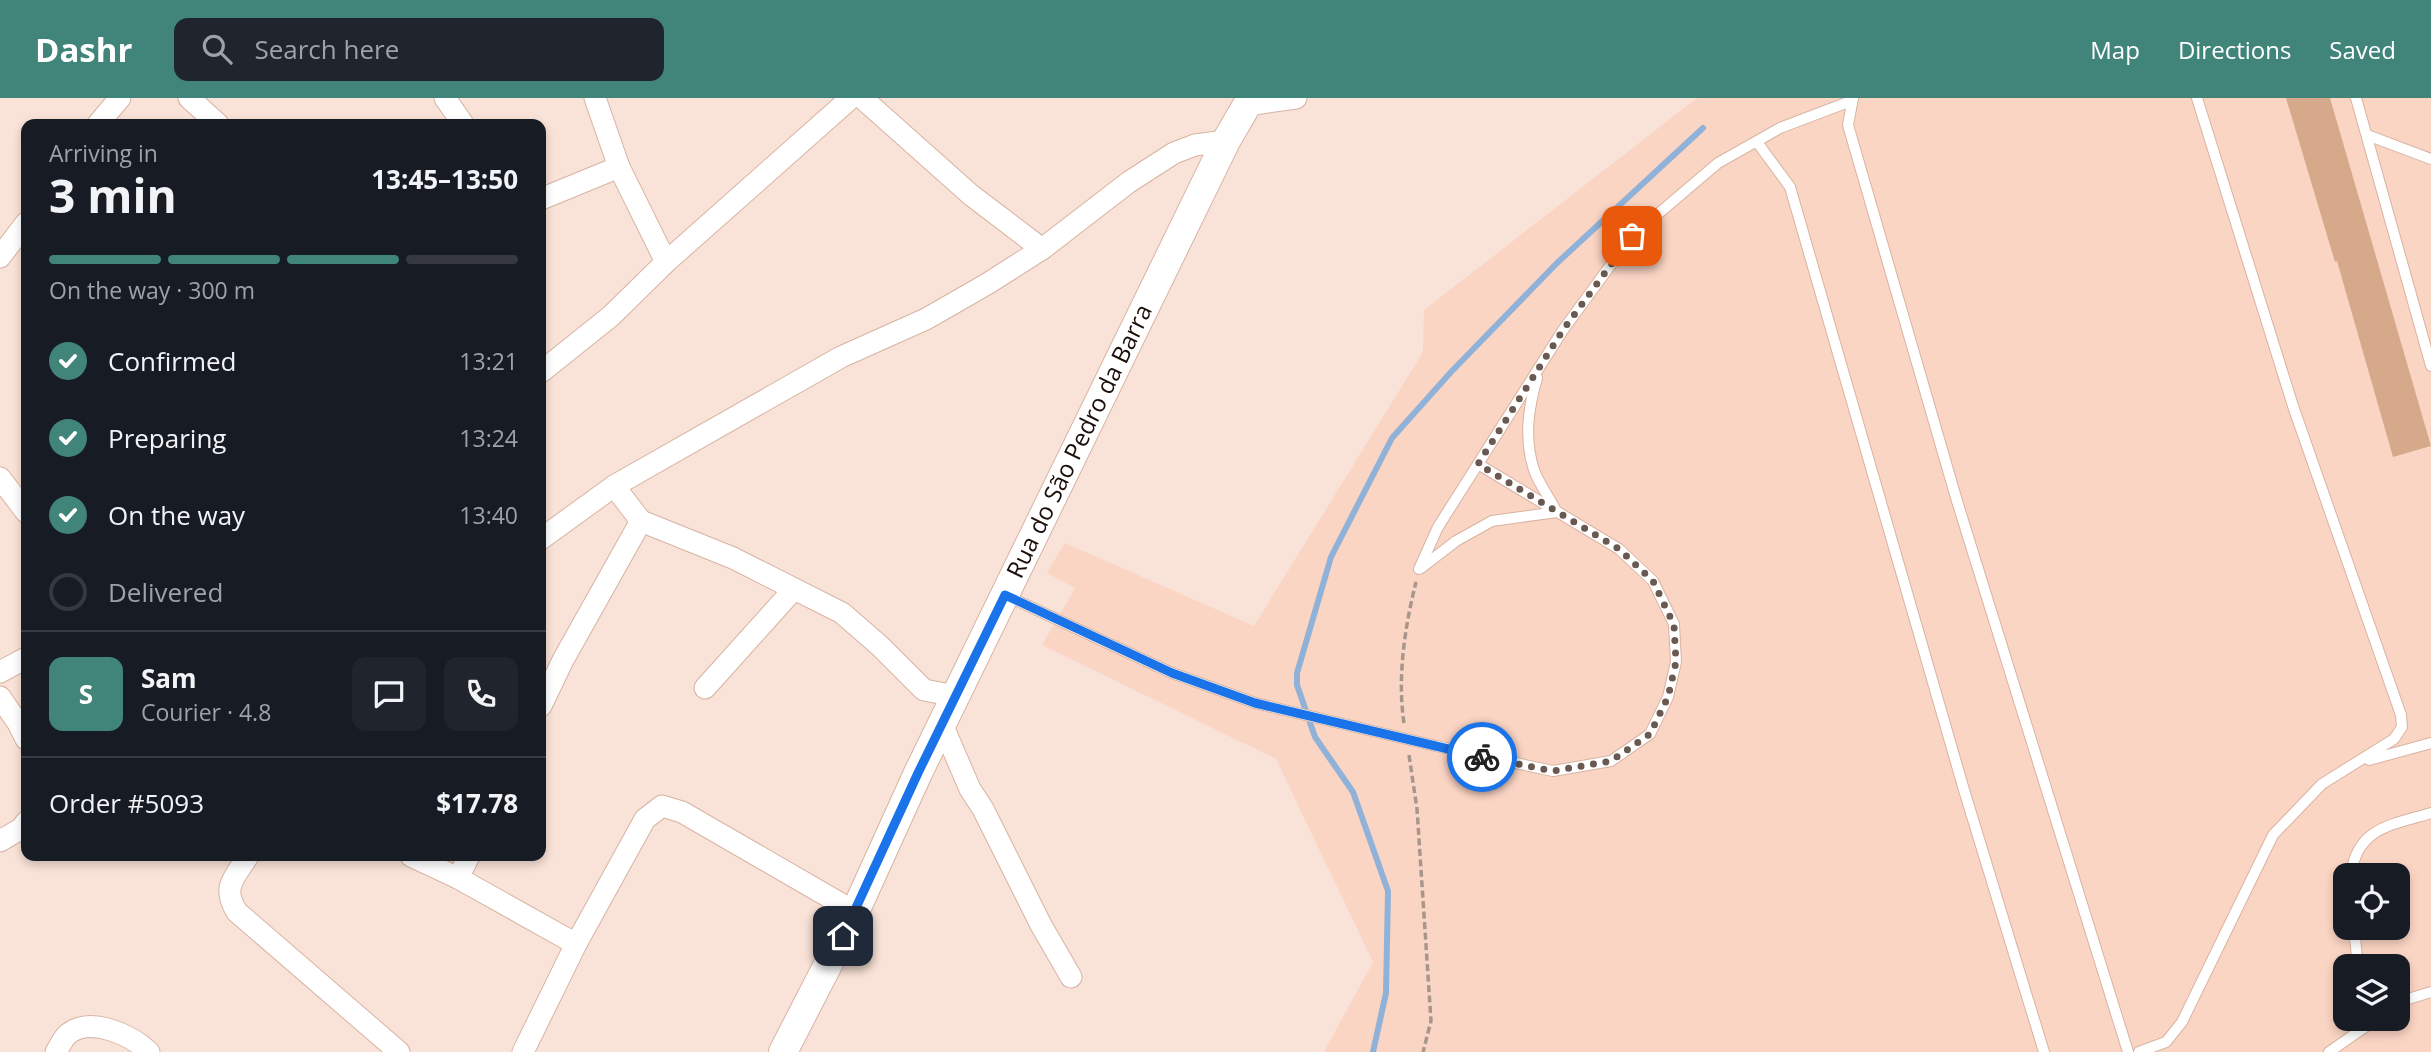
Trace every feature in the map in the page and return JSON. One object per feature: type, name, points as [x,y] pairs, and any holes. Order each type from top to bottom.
[{"type":"street","points":[[103,119],[120,98]]},
{"type":"street","points":[[189,98],[212,119]]},
{"type":"street","points":[[445,98],[460,119]]},
{"type":"street","points":[[595,98],[619,167],[666,262]]},
{"type":"street","points":[[546,368],[611,316],[666,262],[851,98]]},
{"type":"street","points":[[862,98],[971,195],[1042,249]]},
{"type":"street","points":[[1249,102],[1290,101],[1296,98]]},
{"type":"street","name":"Rua do São Pedro da Barra","points":[[783,1052],[855,912],[942,724],[1226,141],[1249,102]]},
{"type":"street","points":[[546,535],[614,486],[841,357],[926,319],[988,284],[1042,249],[1129,182],[1174,153],[1195,145],[1226,141]]},
{"type":"street","points":[[546,197],[619,167]]},
{"type":"street","points":[[0,257],[14,228]]},
{"type":"street","points":[[0,478],[21,505]]},
{"type":"street","points":[[614,486],[641,522],[723,553],[842,613],[880,646],[923,690],[956,696]]},
{"type":"street","points":[[546,696],[563,660],[641,522]]},
{"type":"street","points":[[705,688],[794,589]]},
{"type":"street","points":[[0,672],[21,661]]},
{"type":"street","points":[[0,697],[21,729]]},
{"type":"street","points":[[942,724],[971,789],[1071,977]]},
{"type":"street","points":[[523,1052],[576,944],[645,819],[662,806],[682,812],[855,912]]},
{"type":"street","points":[[0,841],[21,829]]},
{"type":"street","points":[[245,861],[229,886],[228,899],[237,912],[399,1052]]},
{"type":"street","points":[[422,861],[458,878],[576,944]]},
{"type":"street","points":[[458,878],[466,861]]},
{"type":"street","points":[[56,1052],[66,1036],[77,1029],[96,1028],[123,1034],[149,1052]]},
{"type":"lane","points":[[2139,1052],[2166,1042],[2182,1022],[2273,835],[2322,784],[2394,740],[2402,727],[2401,715],[2293,406],[2197,98]]},
{"type":"lane","points":[[2356,98],[2431,366]]},
{"type":"lane","points":[[1419,569],[1438,527],[1563,330],[1632,236],[1718,163],[1780,128],[1852,100]]},
{"type":"lane","points":[[1852,100],[1848,125],[1953,488],[2128,1052]]},
{"type":"lane","points":[[2367,135],[2431,159]]},
{"type":"lane","points":[[1757,142],[1790,187],[1964,790],[2044,1052]]},
{"type":"lane","points":[[1542,364],[1531,399],[1527,429],[1535,471],[1557,512]]},
{"type":"lane","points":[[1005,595],[1172,673],[1255,703],[1553,771],[1611,761],[1650,734],[1668,697],[1676,662],[1674,625],[1653,581],[1619,549],[1478,464]]},
{"type":"lane","points":[[1419,569],[1457,541],[1492,521],[1557,512]]},
{"type":"lane","points":[[2356,763],[2431,743]]},
{"type":"lane","points":[[2354,863],[2359,846],[2368,836],[2379,829],[2431,813]]},
{"type":"lane","points":[[2410,998],[2431,992]]},
{"type":"lane","points":[[2329,1052],[2359,1031]]},
{"type":"path","points":[[1406,733],[1402,708],[1406,622],[1419,569]]},
{"type":"path","points":[[1408,746],[1417,809],[1431,1021],[1423,1052]]},
{"type":"shaded area","points":[[1697,98],[2431,98],[2431,1052],[1324,1052],[1373,962],[1276,759],[1042,645],[1075,588],[1047,573],[1065,543],[1254,626],[1423,352],[1424,310]]},
{"type":"building","points":[[2286,98],[2330,98],[2431,446],[2393,457],[2337,261],[2335,262]]},
{"type":"waterway","points":[[1373,1052],[1386,993],[1388,891],[1353,792],[1315,737],[1297,685],[1297,673],[1331,557],[1392,438],[1451,372],[1557,263],[1703,128]]},
{"type":"way so far","points":[[1482,757],[1553,771],[1611,761],[1650,734],[1668,697],[1676,662],[1674,625],[1653,581],[1619,549],[1478,464],[1563,330],[1632,236]]},
{"type":"route","points":[[843,936],[918,773],[1005,595],[1172,673],[1255,703],[1482,757]]}]
